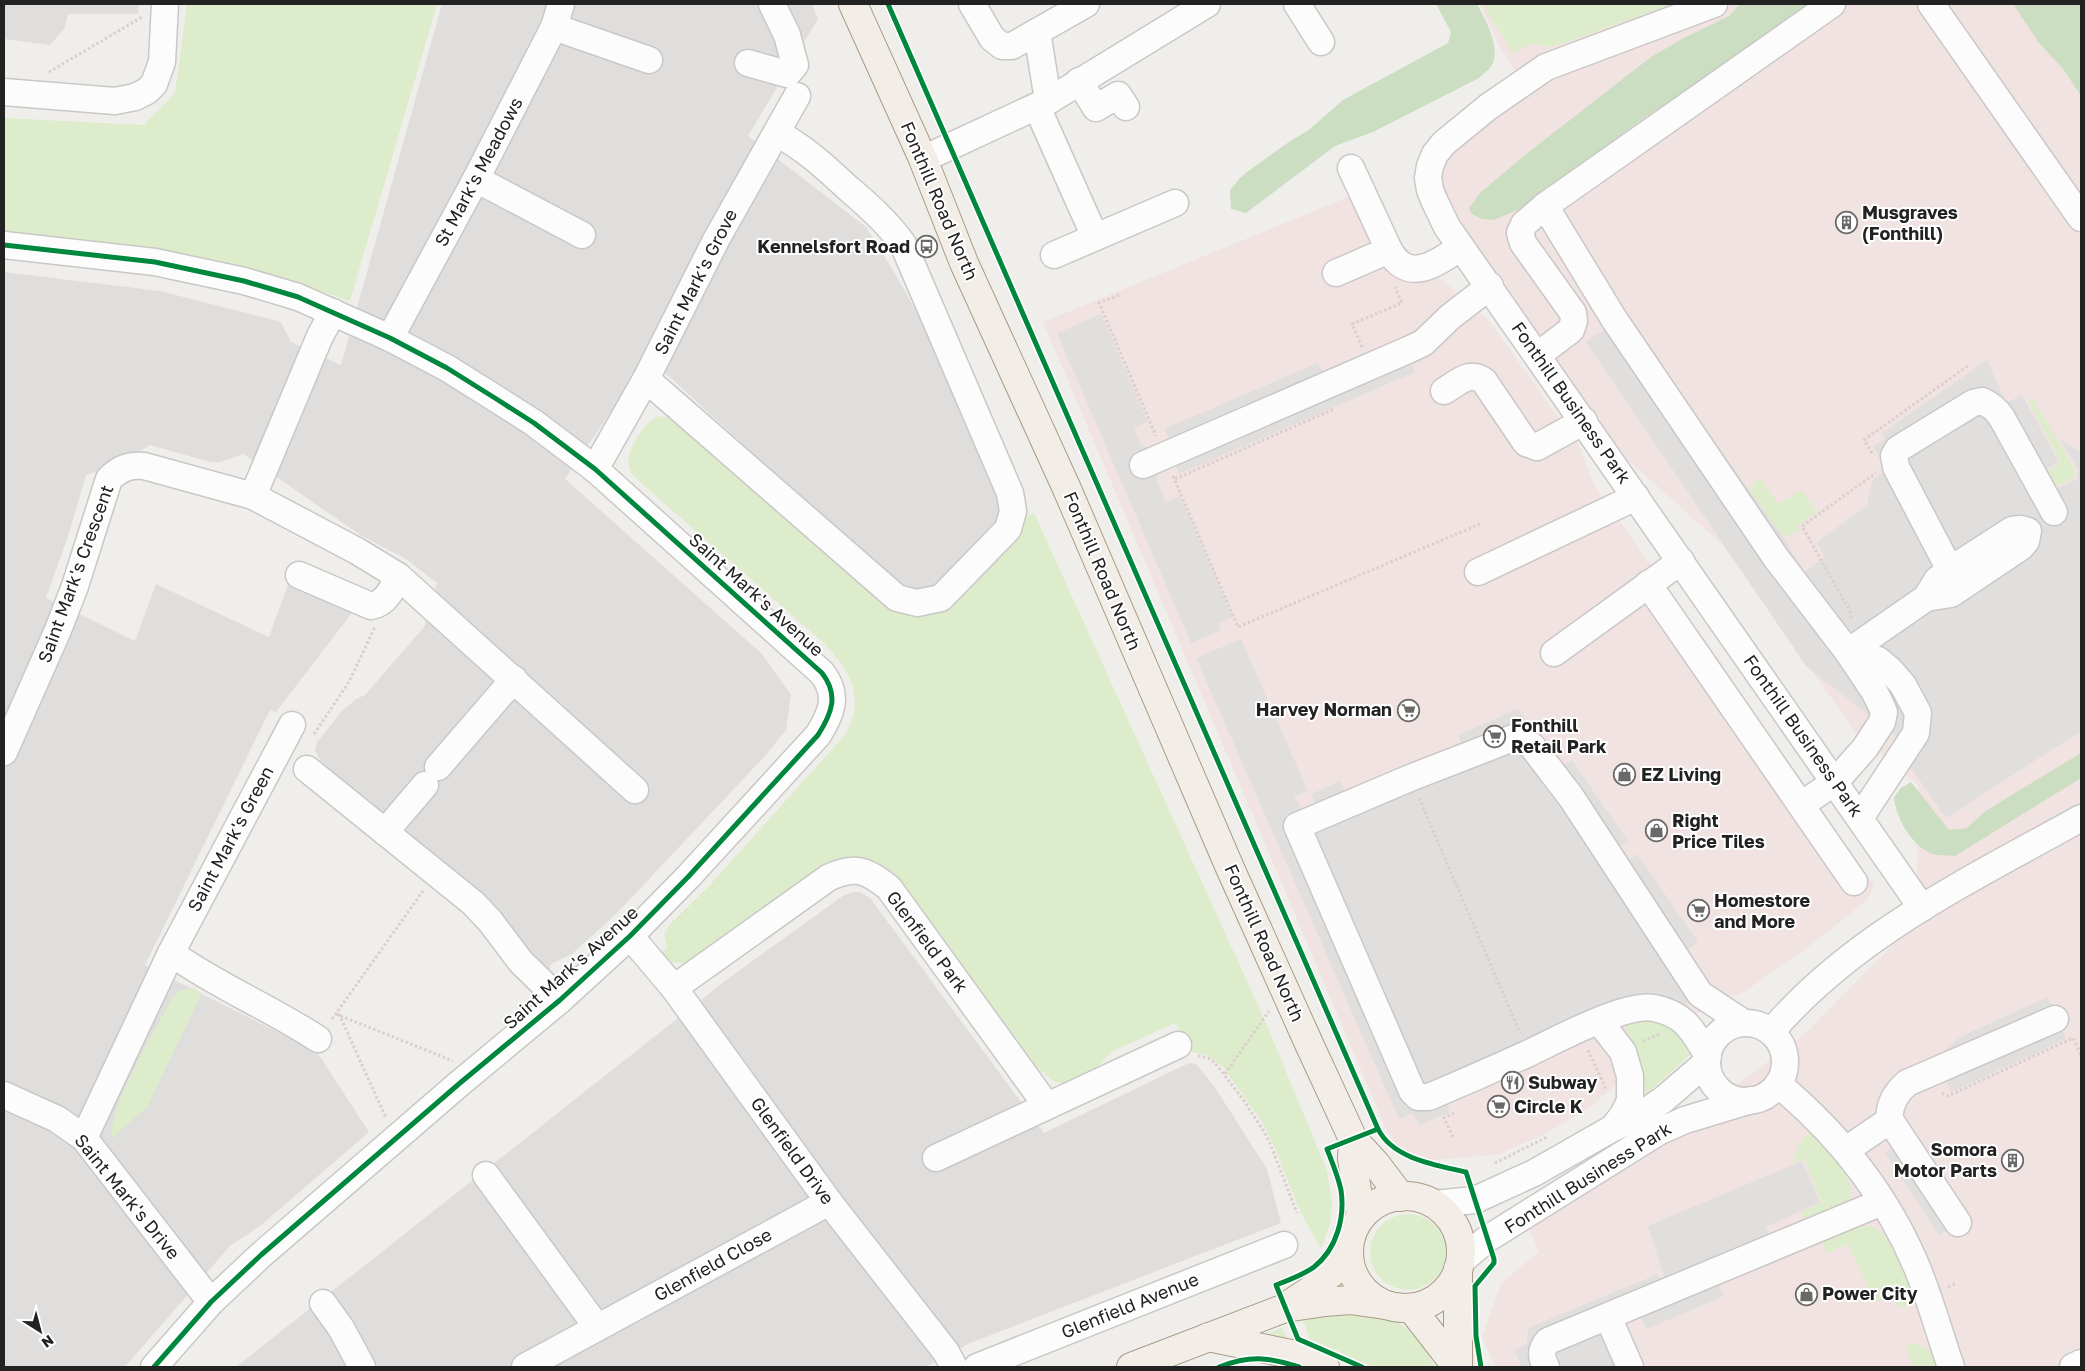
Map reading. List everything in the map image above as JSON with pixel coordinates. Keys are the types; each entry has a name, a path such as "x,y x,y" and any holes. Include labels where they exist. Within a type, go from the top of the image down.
{"main road":[{"name":"Fonthill Road North","path":"853,4 923,159 964,263 1070,498 1234,877 1353,1138 1401,1197"},
{"name":"Fonthill Road North","path":"1353,1138 1352,1158 1361,1216"},
{"path":"1285,1308 1334,1271 1349,1245 1361,1216 1370,1207 1401,1197 1414,1197 1434,1204 1448,1217 1454,1226 1460,1244 1458,1367"},
{"path":"1349,1245 1350,1263 1356,1280 1366,1293 1384,1305"},
{"path":"1132,1367 1285,1308 1350,1300 1396,1308 1411,1308 1426,1304 1439,1297 1448,1288 1459,1265"},
{"path":"1411,1308 1458,1367"},
{"path":"1208,1337 1290,1354 1325,1367"}],"street":[{"path":"748,63 787,74 795,65 787,35 772,4"},
{"path":"972,4 992,38 1002,46 1012,46 1086,4"},
{"path":"923,159 1044,104 1207,4"},
{"path":"1297,4 1321,42"},
{"name":"Fonthill Business Park","path":"1714,4 1546,67 1488,107 1444,144 1435,154 1428,178 1440,214 1461,246 1922,908"},
{"path":"1538,355 1571,330 1574,322 1573,313 1524,243 1520,232 1524,224 1545,206 1832,4"},
{"path":"1931,4 2081,218"},
{"path":"4,92 116,101 135,97 154,84 162,62 156,9"},
{"path":"558,16 649,60"},
{"name":"St Mark's Meadows","path":"390,338 476,179 558,16"},
{"path":"1037,32 1047,94 1044,104 1095,238"},
{"path":"1079,81 1096,108 1118,95 1126,107"},
{"name":"Saint Mark's Grove","path":"595,469 646,379 716,240 797,96"},
{"path":"646,379 897,598 917,602 941,598 1008,529 1013,511 1010,493 903,244 890,225 819,161 800,145 777,133"},
{"path":"1351,168 1394,260 1402,267 1420,269 1432,265 1461,246"},
{"path":"476,179 582,235"},
{"path":"1054,255 1175,203"},
{"path":"1545,206 1614,319 1776,558 1848,652 1874,691 1884,712 1882,722 1876,732 1835,782 1801,805"},
{"name":"Saint Mark's Avenue","path":"4,245 155,262 226,277 298,297 390,338 447,368 534,423 595,469 822,673 827,679 833,701 830,717 818,735 688,877 630,936 560,1000 446,1095 269,1249 211,1302 154,1367"},
{"path":"1336,273 1389,250"},
{"path":"1154,461 1408,350 1423,342 1490,286"},
{"path":"253,496 320,336 334,312"},
{"path":"1444,391 1469,376 1477,376 1484,381 1526,443 1537,446 1584,421"},
{"path":"1950,570 1896,467 1894,456 1898,449 1973,403 1982,401 1995,408 2054,512"},
{"name":"Saint Mark's Crescent","path":"4,752 61,621 109,479 118,471 130,466 144,466 253,496 349,546 398,576 635,790"},
{"path":"1478,572 1636,497"},
{"path":"1848,652 1926,598 1937,580 1950,570 2012,530 2021,529 2028,531 2026,541 2021,547 1951,594 1926,598"},
{"path":"1554,653 1681,561"},
{"path":"299,575 371,606 382,602 391,591 398,576"},
{"path":"1648,584 1854,882"},
{"path":"1848,652 1878,660 1890,670 1903,685 1918,713 1916,733 1860,818"},
{"path":"385,832 514,679"},
{"name":"Saint Mark's Green","path":"84,1138 171,953 302,730"},
{"path":"1751,1100 1738,1100 1726,1095 1716,1086 1710,1075 1708,1059 1694,1033 1684,1020 1664,1011 1641,1006 1599,1021 1429,1097 1418,1097 1412,1091 1357,968 1297,826 1513,737 1518,736 1528,742 1571,797 1700,994 1744,1023 1762,1026 1778,1040 1784,1051 1785,1062 1783,1074 1778,1084 1818,1120 1846,1150 1882,1202 1918,1270 1951,1367"},
{"path":"307,769 482,911 521,962 560,1000"},
{"path":"1771,1032 1811,990 1842,964 1922,908 2081,818"},
{"name":"Glenfield Park","path":"674,988 828,878 848,870 861,870 888,888 1047,1106"},
{"name":"Glenfield Drive","path":"630,936 674,988 829,1202 946,1352 954,1367"},
{"path":"171,953 187,965 293,1022 325,1029"},
{"path":"1958,1222 1890,1120 1889,1112 1895,1098 1908,1083 2055,1019"},
{"path":"1599,1021 1623,1052 1630,1076 1630,1101 1613,1128"},
{"name":"Fonthill Business Park","path":"1434,1204 1475,1200 1507,1186 1558,1160 1613,1128 1636,1118 1664,1098 1708,1059 1712,1044 1720,1033 1731,1026 1744,1023"},
{"path":"936,1158 1047,1106 1186,1051"},
{"name":"Fonthill Business Park","path":"1459,1265 1487,1240 1660,1131 1685,1120 1761,1097 1778,1084"},
{"name":"Saint Mark's Drive","path":"4,1095 57,1119 84,1138 211,1302"},
{"path":"1846,1150 1890,1120"},
{"path":"486,1175 597,1327"},
{"name":"Glenfield Close","path":"525,1367 829,1202"},
{"path":"1546,1367 1542,1347 1548,1342 1882,1202"},
{"name":"Glenfield Avenue","path":"977,1367 1284,1245"},
{"path":"322,1303 341,1328 362,1367"},
{"path":"1608,1317 1630,1367"},
{"path":"2072,1367 2081,1363"}],"path":[{"path":"42,77 156,9"},
{"path":"1119,295 1099,303 1154,461 1238,627 1480,524"},
{"path":"1873,454 1864,440 1969,365"},
{"path":"1848,652 1851,614 1802,526 1882,468"},
{"path":"302,730 349,682 378,623"},
{"path":"1410,778 1529,1053"},
{"path":"325,1029 426,886"},
{"path":"1224,1074 1270,1010"},
{"path":"337,1014 459,1063"},
{"path":"337,1014 388,1123"},
{"path":"1638,1044 1668,1030"},
{"path":"1939,1092 1948,1096 2073,1038 2081,1055"},
{"path":"1186,1051 1208,1058 1215,1063 1257,1121 1271,1146 1297,1213"},
{"path":"1495,1163 1554,1134"}],"shaded area":[{"path":"4,4 139,4 138,14 68,14 64,29 50,45 4,39"},
{"path":"442,4 812,4 818,19 748,136 866,227 891,267 1017,488 1015,512 947,585 923,593 901,590 648,357 565,479 761,653 791,695 786,730 765,756 617,913 572,954 551,964 548,973 321,761 315,751 317,742 342,711 356,699 365,695 424,627 437,583 406,559 362,536 243,454 220,462 210,462 150,445 119,464 86,475 69,533 46,598 135,641 156,584 269,637 294,568 365,596 276,712 270,710 145,965 317,1052 369,1132 260,1226 230,1246 125,1367 4,1367 4,272 160,291 281,322 291,342 341,365"},
{"path":"1480,4 2041,4 2081,68 2081,1367 1496,1367 1490,1355 1482,1336 1501,1283 1539,1252 1529,1230 1587,1187 1659,1142 1804,1035 1917,920 1918,785 1858,736 1722,544 1584,421 1490,286 1430,166 1522,83 1499,45"},
{"name":"Fonthill Retail Park","path":"1348,197 1490,322 1579,446 1595,487 1715,654 1826,818 1874,884 1871,894 1865,902 1802,952 1741,994 1714,999 1585,1111 1537,1138 1496,1155 1432,1160 1398,1149 1387,1131 1043,322"},
{"path":"1101,314 1148,422 1134,428 1139,441 1152,449 1171,443 1164,429 1318,363 1322,371 1386,345 1388,349 1409,358 1415,372 1179,474 1173,461 1157,474 1157,481 1166,502 1180,496 1233,617 1219,623 1221,630 1191,643 1057,333"},
{"path":"1607,328 1661,368 1781,534 1805,572 1824,557 1817,542 1867,505 1872,481 1887,469 1873,446 1885,439 1882,433 1987,360 2006,403 2022,395 2059,462 2043,471 2053,490 2077,479 2078,470 2059,438 2081,453 2081,731 1946,818 1911,768 1913,750 1806,666 1586,342"},
{"path":"1241,639 1308,791 1294,797 1300,807 1306,809 1317,807 1311,794 1340,781 1346,794 1464,748 1458,735 1518,709 1559,768 1572,760 1628,841 1616,850 1625,863 1637,854 1698,942 1686,951 1704,985 1683,1008 1639,1015 1444,1099 1450,1112 1419,1125 1413,1113 1399,1119 1196,658"},
{"path":"860,892 870,898 1044,1133 1189,1063 1196,1064 1214,1086 1267,1169 1281,1223 970,1343 926,1367 236,1367 725,981 844,895"},
{"path":"2048,997 2066,1039 1951,1092 1945,1078 1902,1100 1903,1122 1965,1223 1939,1235 1885,1153 1897,1144 1883,1105 1960,1037"},
{"path":"1802,1161 1820,1202 1766,1227 1779,1257 1719,1284 1724,1296 1647,1329 1641,1317 1626,1322 1624,1326 1639,1367 1522,1367 1514,1350 1527,1344 1528,1328 1658,1274 1663,1286 1666,1282 1648,1226"}],"green space":[{"path":"187,4 437,4 350,301 275,276 160,252 4,234 4,118 144,125 175,93"},
{"path":"1436,4 1477,4 1490,31 1494,46 1494,60 1488,70 1479,78 1373,132 1335,146 1246,213 1231,209 1230,190 1247,172 1310,129 1343,100 1448,43 1451,32"},
{"path":"1483,4 1673,4 1558,45 1550,47 1533,43 1512,53"},
{"path":"1740,4 1813,4 1631,127 1531,204 1494,220 1482,219 1472,214 1469,208 1480,193 1525,155 1651,57 1682,39 1729,16"},
{"path":"2013,4 2081,4 2081,96 2064,70 2039,43"},
{"path":"2033,398 2075,470 2074,477 2059,485 2052,484 2046,472 2061,463 2028,401"},
{"path":"660,416 667,417 681,427 688,422 916,615 941,611 1015,539 1025,524 1025,517 1034,513 1266,1023 1327,1171 1332,1201 1330,1224 1321,1249 1299,1209 1274,1146 1262,1122 1223,1067 1207,1055 1192,1052 1175,1023 1111,1052 1093,1072 1070,1083 1059,1083 1051,1080 1036,1066 892,874 876,862 863,859 686,963 669,962 660,954 667,948 664,934 670,924 708,887 844,736 851,723 855,699 849,676 825,644 632,475 628,458 631,450 646,426"},
{"path":"1760,477 1778,504 1802,490 1817,512 1797,525 1800,530 1788,536 1781,534 1751,492 1752,486"},
{"path":"2081,753 2081,778 1955,856 1934,855 1924,850 1911,838 1901,822 1895,805 1894,797 1901,788 1911,782 1949,830 1967,828 1984,812"},
{"path":"193,988 202,993 147,1107 112,1138 112,1125 117,1109 145,1047 172,998 179,991"},
{"path":"1638,1016 1672,1025 1691,1051 1690,1055 1645,1095 1643,1069 1623,1022"},
{"path":"1809,1132 1840,1166 1850,1186 1851,1196 1847,1205 1806,1224 1801,1212 1822,1203 1804,1159 1791,1164 1801,1141"},
{"path":"1408,1214 1423,1217 1435,1225 1443,1237 1446,1252 1443,1267 1435,1279 1423,1287 1408,1290 1393,1287 1381,1279 1373,1267 1370,1252 1373,1237 1381,1225 1393,1217"},
{"path":"1870,1226 1881,1232 1888,1239 1909,1285 1909,1303 1904,1307 1898,1306 1893,1295 1875,1303 1848,1244 1827,1253 1822,1242 1851,1229"},
{"path":"1345,1311 1386,1316 1404,1326 1425,1350 1435,1367 1373,1367 1310,1339 1303,1320"},
{"path":"1282,1328 1288,1343 1260,1337"},
{"path":"1916,1343 1930,1351 1937,1367 1914,1367 1905,1346"}],"cycle path":[{"path":"888,4 1378,1129 1385,1139 1405,1154 1429,1163 1466,1172 1494,1259 1494,1263 1475,1286 1476,1336 1481,1367"},
{"path":"4,245 155,262 244,281 298,297 390,338 447,368 534,423 595,469 822,673 831,689 832,696 830,712 818,735 688,877 630,936 560,1000 460,1083 261,1255 211,1302 154,1367"},
{"path":"1362,1367 1298,1339 1276,1285 1301,1275 1314,1267 1322,1260 1338,1232 1342,1211 1341,1190 1327,1149 1378,1129"},
{"path":"1219,1367 1250,1359 1268,1359 1299,1367"}],"place":[{"name":"Musgraves (Fonthill)","path":"1846,223"},
{"name":"Kennelsfort Road","path":"926,247"},
{"name":"Harvey Norman","path":"1408,710"},
{"name":"Fonthill Retail Park","path":"1495,736"},
{"name":"EZ Living","path":"1625,775"},
{"name":"Right Price Tiles","path":"1656,831"},
{"name":"Homestore and More","path":"1698,911"},
{"name":"Subway","path":"1512,1083"},
{"name":"Circle K","path":"1498,1107"},
{"name":"Somora Motor Parts","path":"2013,1160"},
{"name":"Power City","path":"1806,1294"}]}
